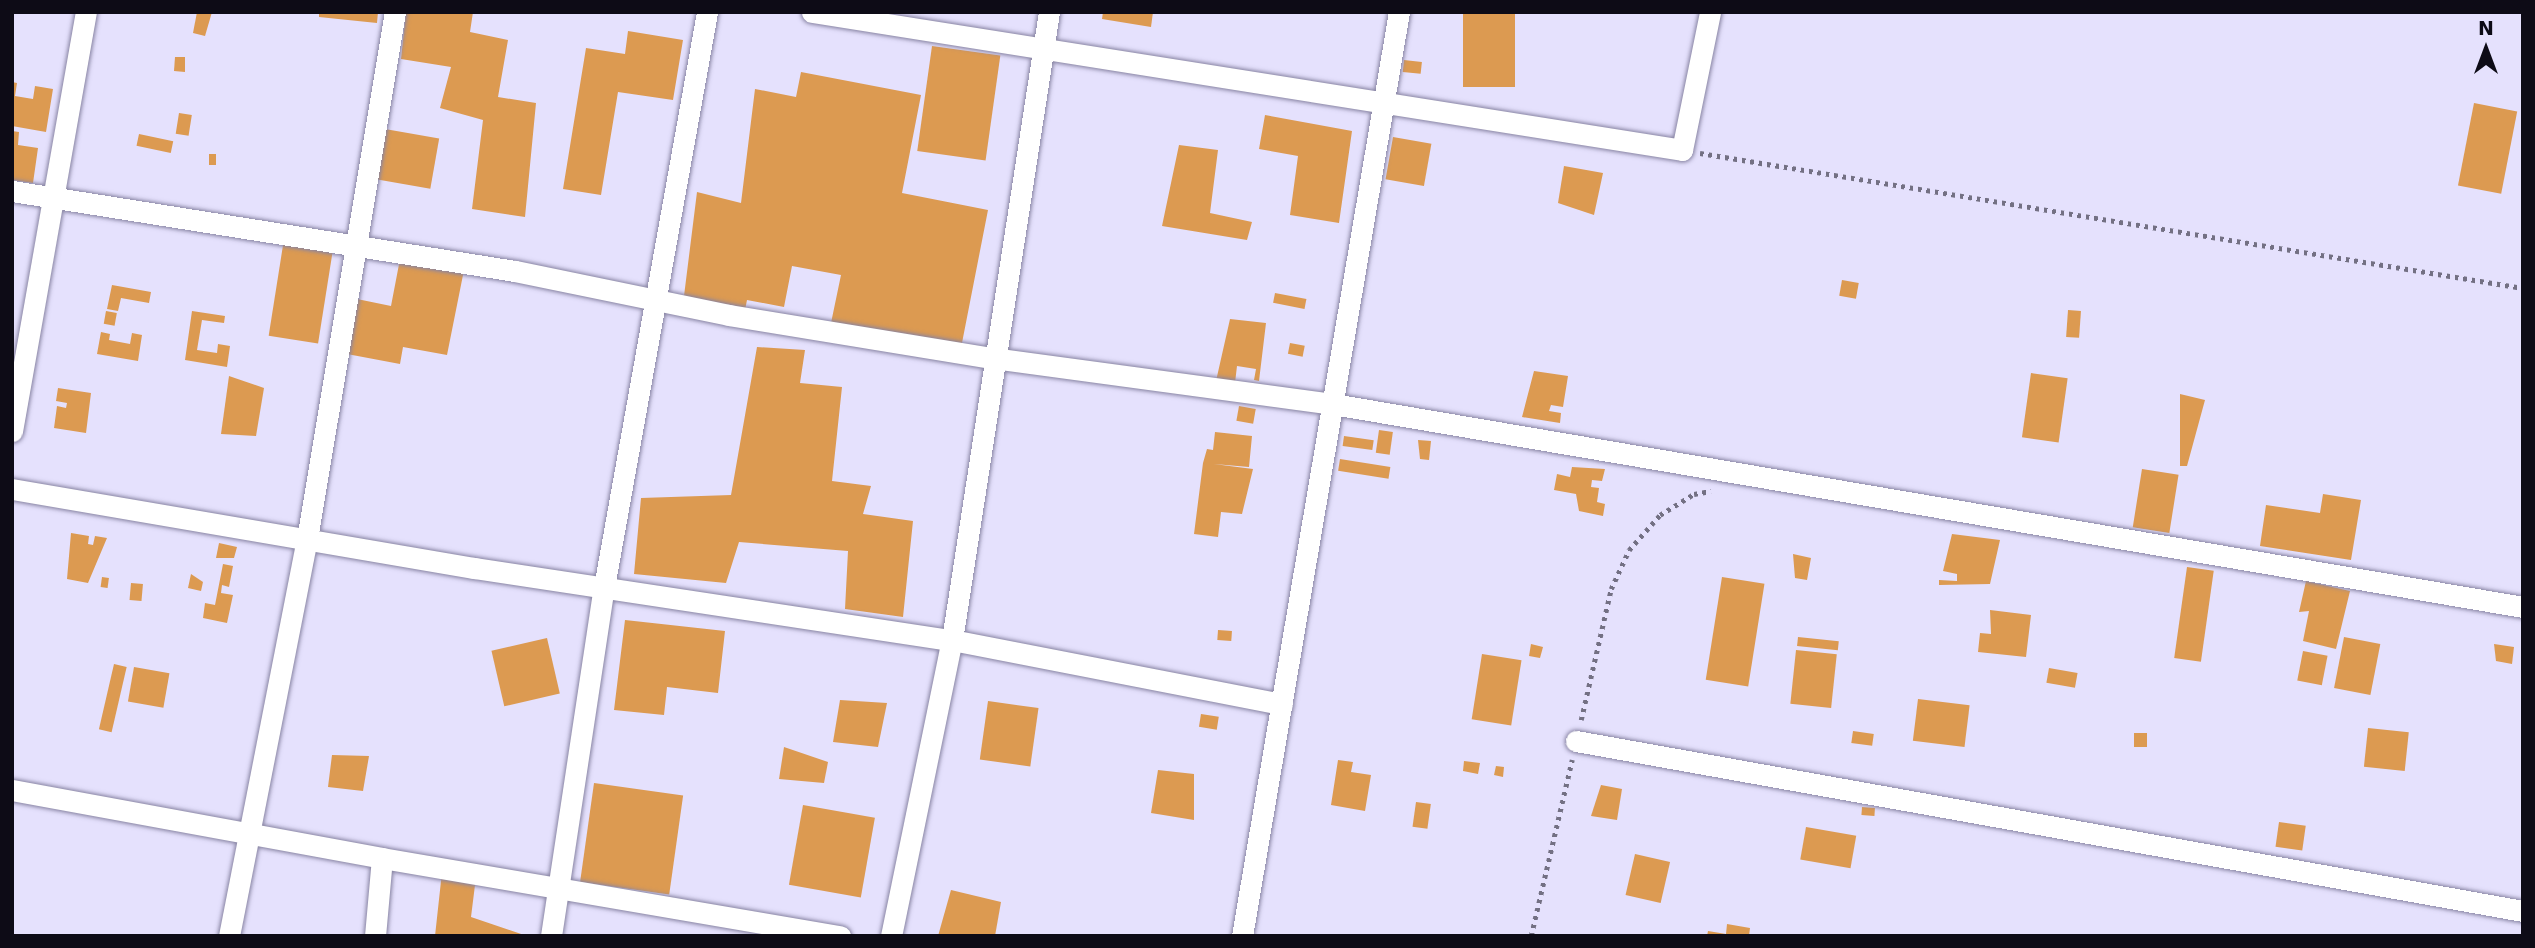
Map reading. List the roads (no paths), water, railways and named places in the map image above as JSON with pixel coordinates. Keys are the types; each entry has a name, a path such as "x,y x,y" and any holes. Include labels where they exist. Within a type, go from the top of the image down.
{"street":[{"path":"12,431 86,12"},
{"path":"229,936 307,539 354,243 396,12"},
{"path":"551,936 604,587 707,12"},
{"path":"812,12 1042,47 1384,105 1682,150 1710,12"},
{"path":"891,936 952,640 993,358 1049,12"},
{"path":"1242,936 1399,12"},
{"path":"12,191 354,243 657,300 993,358 1333,404 2523,607"},
{"path":"12,489 604,587 952,640 1282,704"},
{"path":"1576,741 2523,911"},
{"path":"12,790 382,858 840,936"},
{"path":"375,936 382,858"}]}
